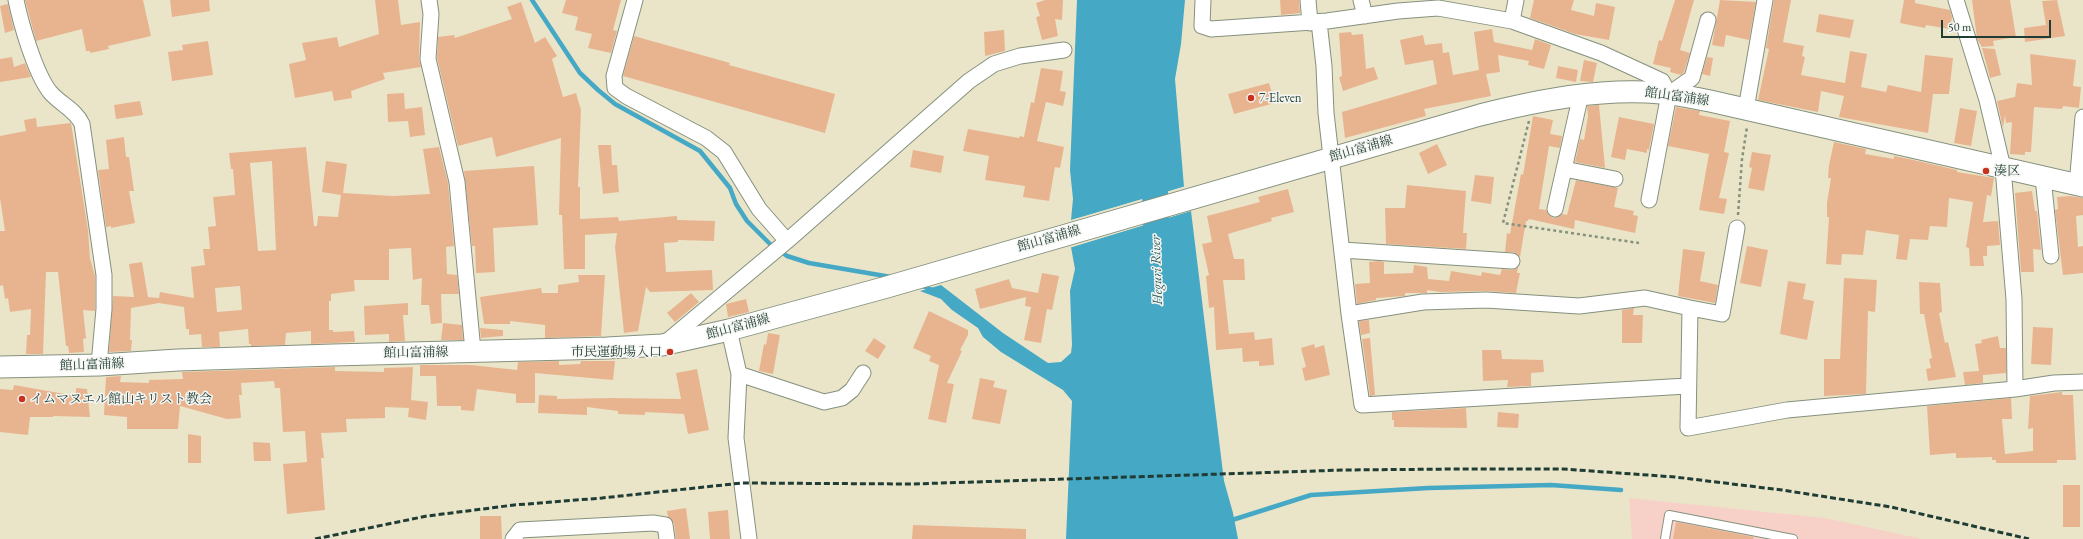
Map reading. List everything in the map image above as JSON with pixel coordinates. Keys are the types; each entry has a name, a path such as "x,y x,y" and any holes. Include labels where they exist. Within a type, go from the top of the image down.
{"main road":[{"name":"館山富浦線","path":"0,367 99,365 178,360 607,348 662,345 729,330 887,287 1331,157 1527,103 1581,94 1634,91 1669,94 1746,109 2080,186"}],"street":[{"path":"16,0 39,75 54,97 79,116 82,124 104,275 104,309 99,365"},
{"path":"429,0 431,14 428,59 457,182 473,351"},
{"path":"635,0 614,76 615,88 626,96 706,138 724,152 759,209 784,244"},
{"path":"1202,0 1202,26 1211,30 1314,22 1398,11 1438,8 1512,21 1601,53 1662,81 1669,94 1649,200"},
{"path":"1308,0 1324,66 1326,113 1349,314 1362,405 1687,386"},
{"path":"1362,0 1365,16"},
{"path":"1512,21 1516,0"},
{"path":"1746,109 1765,0"},
{"path":"1956,0 1987,100 2003,168 2014,300 2015,389"},
{"path":"1669,94 1692,78 1708,20"},
{"path":"662,345 784,244 968,81 994,64 1020,56 1064,50"},
{"path":"1555,209 1581,94"},
{"path":"2080,186 2083,117"},
{"path":"1564,169 1615,179"},
{"path":"2043,177 2051,256"},
{"path":"1349,314 1422,302 1486,300 1579,306 1645,298 1722,314 1738,228"},
{"path":"1342,250 1512,261"},
{"path":"1690,308 1687,386 1688,428 1787,410 2015,389 2054,383 2083,382"},
{"path":"729,330 739,374 736,438 749,539"},
{"path":"739,374 824,402 842,398 852,390 864,373"},
{"path":"513,539 520,530 598,533 653,523 666,525 667,539"}],"lane":[{"path":"1664,539 1669,515 1793,539"}],"path":[{"path":"1738,228 1742,159 1748,119 1746,109"}],"shaded area":[{"path":"1629,498 1825,518 1922,539 1632,539"}],"water":[{"path":"1077,0 1185,0 1181,44 1175,79 1184,187 1071,220 1073,199 1070,170"},
{"path":"1191,211 1224,481 1233,513 1238,539 1066,539 1072,401 1063,390 1001,352 983,337 978,328 952,310 941,299 920,291 941,285 1003,333 1048,363 1061,362 1071,353 1072,345 1070,291 1075,269 1071,247"}],"pier":[{"path":"1186,186 1184,189 1071,222 1069,221"},
{"path":"1191,209 1193,210 1069,248 1071,245"}],"building":[{"path":"25,0 143,0 151,36 108,46 109,49 90,53 90,51 86,51 82,29 36,41"},
{"path":"170,0 209,0 210,11 172,17"},
{"path":"375,0 398,0 401,25 420,22 419,59 421,67 383,73 385,79 351,91 352,98 334,101 332,91 295,98 289,64 306,60 302,43 337,37 339,47 379,34"},
{"path":"566,0 621,0 613,30 617,31 611,53 588,48 592,34 575,30 578,17 562,13"},
{"path":"1045,0 1063,0 1062,20 1055,19 1058,36 1042,40 1036,17 1040,16 1036,3"},
{"path":"1280,0 1299,0 1300,13 1281,15"},
{"path":"1534,0 1574,0 1571,10 1594,16 1596,3 1615,7 1609,40 1575,34 1530,18"},
{"path":"1675,0 1694,0 1680,50 1690,53 1684,72 1681,75 1670,72 1671,68 1653,64 1659,40 1662,41"},
{"path":"1720,0 1756,2 1749,40 1726,35 1724,47 1712,45"},
{"path":"1774,0 1791,0 1783,42 1804,46 1802,56 1805,57 1801,75 1845,83 1850,51 1867,54 1861,87 1886,92 1888,85 1921,92 1925,55 1953,58 1949,94 1933,94 1928,133 1839,117 1844,96 1821,91 1818,112 1758,100 1769,49 1766,48"},
{"path":"1904,0 1915,0 1915,3 1950,10 1952,17 1950,29 1926,25 1925,28 1900,23"},
{"path":"1972,0 2010,0 2016,37 1993,41 1994,46 1982,47 1977,39"},
{"path":"2057,0 2065,36 2025,42 2024,28 2046,25 2042,1"},
{"path":"521,2 535,43 545,37 557,56 552,59 563,97 576,93 581,110 578,187 580,187 580,219 618,217 619,221 677,216 677,220 715,221 714,241 678,240 678,242 664,243 666,272 712,270 713,290 650,292 646,287 638,331 624,333 615,247 617,233 585,235 585,269 564,269 562,215 559,215 561,138 496,157 492,137 458,146 437,58 438,37 454,35 455,38 512,19 507,7"},
{"path":"8,4 14,30 5,33 0,6"},
{"path":"1819,14 1854,20 1850,38 1816,32"},
{"path":"1492,29 1494,42 1532,50 1535,39 1551,45 1544,69 1528,65 1529,61 1498,55 1500,72 1486,74 1491,96 1424,109 1426,116 1345,138 1342,112 1437,84 1433,60 1405,65 1400,40 1423,35 1425,45 1442,43 1443,53 1449,52 1453,75 1479,70 1474,32"},
{"path":"1004,30 1005,51 985,56 984,32"},
{"path":"1351,32 1352,35 1363,34 1366,69 1374,67 1378,79 1343,91 1339,77 1342,76 1339,33"},
{"path":"634,36 730,63 729,65 835,94 825,133 623,76"},
{"path":"208,41 213,75 172,81 168,52 183,50 182,45"},
{"path":"1982,48 1995,49 2001,75 1990,78"},
{"path":"2030,54 2076,60 2073,86 2081,87 2079,108 2063,106 2062,109 2034,107 2031,152 2025,152 2025,155 2010,154 2012,122 2006,123 2005,115 2003,128 1997,101 2015,97 2017,83 2032,85"},
{"path":"12,57 14,67 25,63 31,77 0,82 0,59"},
{"path":"1707,57 1713,58 1710,76 1702,74"},
{"path":"1584,60 1597,63 1593,82 1580,81"},
{"path":"1558,66 1578,70 1576,82 1556,78"},
{"path":"1041,68 1063,71 1060,91 1066,92 1063,106 1046,102 1037,141 1064,147 1060,168 1055,167 1049,201 1023,197 1025,186 985,180 989,156 963,151 968,129 1019,138 1020,136 1024,137 1031,102 1034,103"},
{"name":"7-Eleven","path":"1269,83 1275,103 1234,114 1228,94"},
{"path":"404,93 405,109 422,107 425,135 410,137 408,121 388,122 387,94"},
{"path":"140,101 143,115 116,119 114,105"},
{"path":"1599,105 1605,168 1575,162 1580,139 1584,140 1588,116 1587,106"},
{"path":"1676,107 1700,111 1699,115 1730,121 1724,152 1729,153 1719,198 1727,199 1724,214 1699,210 1709,154 1668,146"},
{"path":"1960,108 1977,111 1971,146 1954,143"},
{"path":"1533,116 1553,120 1550,134 1562,136 1560,148 1549,146 1539,209 1546,210 1553,218 1562,214 1567,215 1576,180 1618,188 1614,207 1634,211 1633,215 1638,216 1635,233 1575,220 1574,229 1529,219 1526,221 1520,257 1513,252 1505,252 1507,233 1510,234 1521,174 1523,175"},
{"path":"1619,117 1654,124 1649,150 1647,149 1647,153 1627,149 1625,160 1611,157"},
{"path":"36,118 37,127 71,123 88,230 90,258 95,276 95,311 83,310 86,338 83,339 84,352 69,353 68,346 66,346 58,272 46,272 43,354 26,354 27,335 30,335 31,309 10,312 8,298 5,299 3,285 0,286 0,231 5,231 0,198 0,136 26,131 24,120"},
{"path":"124,137 126,157 129,157 134,191 129,191 135,223 111,228 111,226 106,227 98,170 109,169 106,140"},
{"path":"1834,142 1866,149 1865,154 1894,159 1894,156 1957,170 1957,172 1994,178 1991,196 1987,195 1983,222 1998,221 2000,245 1987,246 1987,256 1983,256 1984,266 1970,266 1969,248 1966,247 1973,202 1949,198 1947,227 1930,226 1928,240 1910,239 1907,260 1896,259 1899,235 1866,230 1863,255 1842,254 1841,265 1826,264 1829,217 1827,217 1827,203 1831,178 1828,178"},
{"path":"1437,144 1447,165 1428,174 1419,153"},
{"path":"598,145 611,145 612,165 617,165 619,192 603,194"},
{"path":"306,147 314,226 317,226 318,216 338,217 341,195 322,192 326,161 347,164 343,193 393,196 430,194 423,149 439,147 448,183 454,246 446,247 447,274 457,275 459,294 441,294 442,323 431,324 429,305 421,305 422,278 413,280 411,248 389,249 389,280 354,280 355,291 331,294 331,301 329,301 329,330 333,330 333,332 354,331 355,342 311,344 311,331 286,333 285,345 251,346 251,344 249,344 248,329 219,332 220,347 202,347 201,334 189,335 189,329 186,329 184,307 159,303 131,308 131,351 109,352 113,296 134,297 129,264 142,262 148,297 159,298 160,292 194,298 191,267 205,265 203,249 210,249 208,227 216,226 213,197 235,195 233,169 231,169 229,153","holes":["272,161 276,250 258,251 250,163","240,286 242,310 217,312 215,288"]},
{"path":"913,150 944,156 941,173 910,167"},
{"path":"1752,152 1771,155 1764,191 1748,188 1752,168 1749,167"},
{"path":"534,166 538,225 493,228 495,272 476,273 475,246 472,246 464,171"},
{"path":"1475,175 1494,177 1491,204 1471,201"},
{"path":"1407,185 1466,191 1463,233 1467,233 1466,249 1386,244 1385,208 1405,208"},
{"path":"1288,189 1294,212 1271,218 1272,221 1228,234 1234,259 1244,259 1245,280 1223,280 1229,334 1254,332 1255,340 1272,338 1274,365 1259,366 1259,361 1243,362 1242,348 1216,350 1214,307 1209,308 1206,276 1209,275 1202,244 1212,242 1207,216 1260,202 1258,197"},
{"path":"2032,191 2035,211 2037,211 2041,250 2033,249 2034,272 2021,272 2015,193"},
{"path":"2070,196 2083,198 2083,215 2076,216 2078,247 2083,246 2083,273 2063,275 2055,210 2058,209 2057,197"},
{"path":"1747,246 1768,250 1761,287 1740,283"},
{"path":"1683,249 1705,252 1700,281 1718,285 1715,303 1678,296"},
{"path":"1369,262 1384,262 1384,274 1413,273 1414,265 1427,267 1428,279 1449,281 1451,271 1481,276 1482,272 1500,275 1502,269 1512,270 1518,267 1517,273 1520,273 1516,293 1486,291 1441,292 1427,290 1427,293 1405,293 1405,296 1376,298 1376,300 1357,304 1355,284 1370,283"},
{"path":"1042,273 1059,276 1052,310 1047,309 1041,343 1024,340 1031,307 1025,306 1026,297 980,309 975,289 1009,279 1012,288 1038,293"},
{"path":"578,275 605,275 601,336 545,338 545,325 510,321 510,324 484,324 480,297 541,288 542,293 558,293 558,285 579,282"},
{"path":"1844,278 1877,280 1875,312 1868,311 1866,394 1824,396 1824,359 1840,359"},
{"path":"1788,281 1806,284 1803,299 1814,301 1807,340 1780,334"},
{"path":"1919,282 1940,283 1942,312 1939,313 1945,343 1948,342 1956,377 1928,381 1926,369 1931,368 1929,359 1932,358 1924,314 1920,314"},
{"path":"691,293 699,302 675,322 667,313"},
{"path":"746,299 749,312 728,317 726,304"},
{"path":"408,303 408,315 403,315 405,341 389,342 389,334 365,335 364,306"},
{"path":"1634,308 1633,315 1643,315 1642,343 1622,343 1622,310"},
{"path":"929,311 968,330 968,335 960,350 962,351 947,383 954,384 946,423 928,419 939,365 929,361 931,356 913,348"},
{"path":"1369,320 1370,333 1361,335 1359,321"},
{"path":"443,323 462,325 463,340 441,340"},
{"path":"2033,327 2053,328 2051,365 2031,364"},
{"path":"480,328 503,330 503,336 481,338"},
{"path":"768,333 780,335 773,374 759,371 764,344 766,345"},
{"path":"1998,336 2000,348 2006,348 2006,373 1983,375 1983,383 1965,385 1963,372 1979,371 1975,344 1982,343 1981,340"},
{"path":"874,338 886,346 878,359 865,351"},
{"path":"1370,338 1375,395 1370,396 1362,339"},
{"path":"1314,344 1315,348 1324,345 1330,375 1305,381 1302,368 1306,367 1301,348"},
{"path":"1482,350 1501,350 1502,359 1543,360 1544,372 1531,373 1531,386 1507,387 1508,380 1483,381"},
{"path":"559,361 559,365 580,364 581,361 615,361 613,380 535,373 535,403 516,403 516,394 477,389 474,411 461,410 461,406 437,406 436,376 420,376 420,365 471,365 517,370 518,362"},
{"path":"335,367 335,371 384,372 384,368 413,367 411,400 428,402 426,420 408,417 409,408 385,407 385,418 346,419 347,432 321,433 324,458 321,458 325,510 287,514 283,464 307,462 305,431 283,432 280,388 275,388 274,381 241,383 242,395 239,395 241,418 227,419 180,406 178,429 127,429 127,417 104,415 106,377 121,376 120,382 149,383 149,380 183,379 182,372"},
{"path":"697,369 709,430 688,434 684,414 645,412 645,415 618,414 618,411 587,407 587,415 538,413 539,395 557,396 557,399 681,399 676,373"},
{"path":"980,378 995,381 993,387 1007,390 1000,424 972,419"},
{"path":"14,385 76,396 76,388 87,389 90,417 30,417 28,435 0,432 0,389 13,390"},
{"path":"2062,392 2062,395 2073,395 2076,460 2057,460 2057,463 1996,463 1996,460 1992,460 1992,457 1956,458 1956,453 1930,455 1927,406 2011,398 2012,419 2002,419 2005,454 2033,451 2033,428 2028,429 2030,396"},
{"path":"1466,408 1467,428 1394,427 1394,420 1392,420 1392,412"},
{"path":"1498,412 1519,414 1518,428 1497,427"},
{"path":"188,434 201,436 201,463 188,463"},
{"path":"253,442 270,443 271,461 254,461"},
{"path":"2063,485 2080,485 2080,527 2063,527"},
{"path":"686,508 690,539 676,539 674,523 668,517 667,511"},
{"path":"728,510 730,539 710,539 708,512"},
{"path":"480,516 501,516 502,539 480,539"},
{"path":"1676,522 1754,537 1753,539 1673,539"},
{"path":"913,525 1026,529 1026,539 912,539"}],"waterway":[{"path":"532,0 580,73 615,104 700,151 730,188 736,204 747,221 770,244 787,256 809,263 891,277"},
{"name":"Heguri River","path":"1154,160 1157,256"},
{"path":"920,285 935,291"},
{"path":"1229,521 1311,495 1428,488 1551,485 1621,490"}],"railway":[{"path":"315,539 427,516 514,505 602,498 742,483 912,484 1345,470 1458,469 1563,469 1675,477 1782,490 1891,507 2029,539"}],"place":[{"name":"7-Eleven","path":"1251,98"},
{"name":"湊区","path":"1986,171"},
{"name":"市民運動場入口","path":"670,352"},
{"name":"イムマヌエル館山キリスト教会","path":"22,399"}]}
